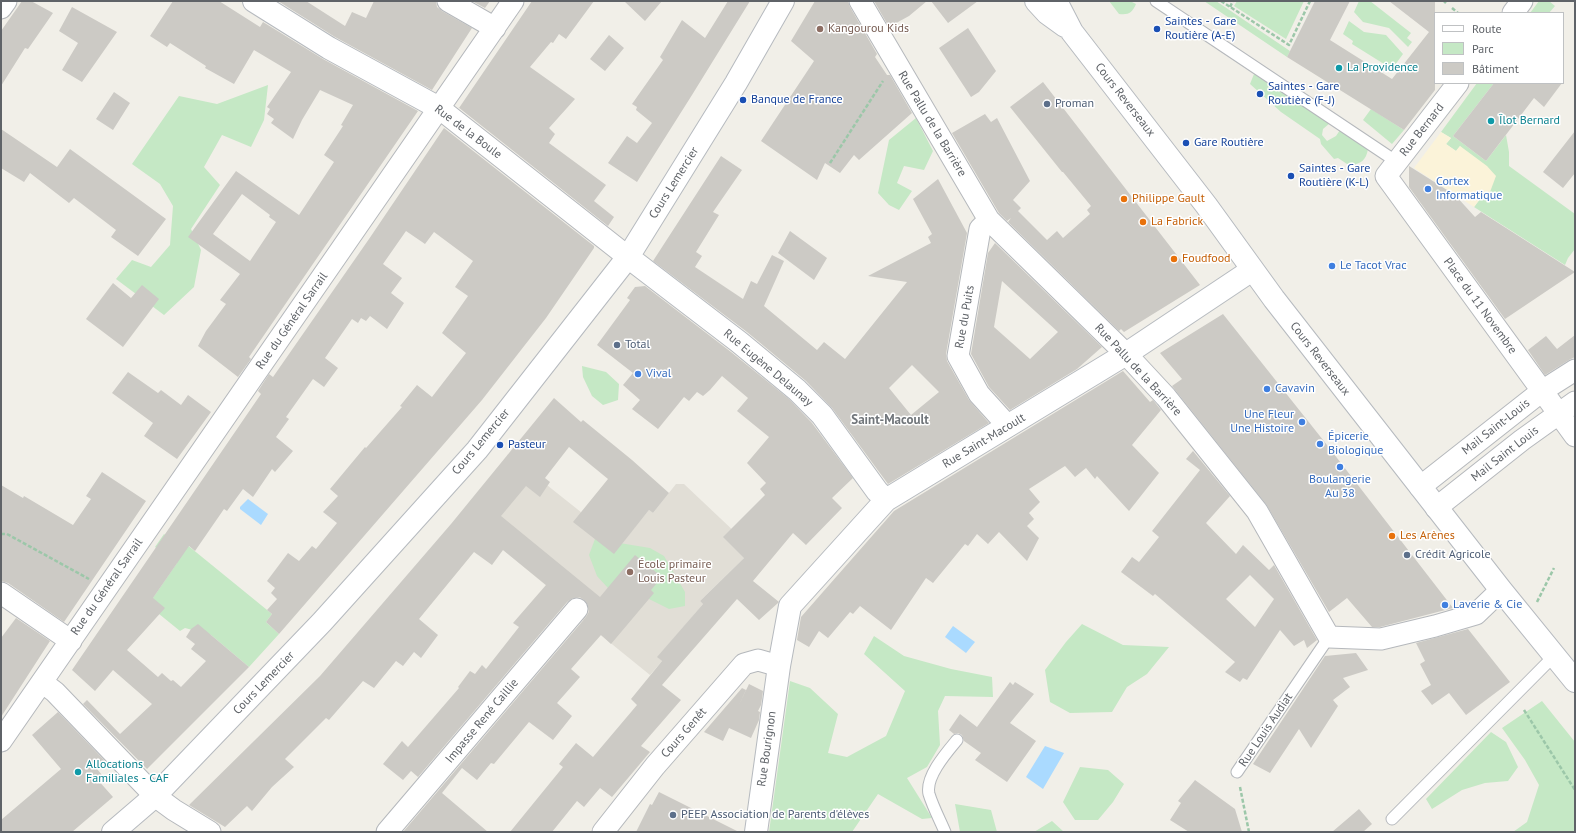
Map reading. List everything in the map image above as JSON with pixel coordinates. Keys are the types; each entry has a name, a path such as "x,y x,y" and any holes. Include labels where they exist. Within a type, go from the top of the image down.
{"main road":[{"name":"Rue de la Boule","path":"254,1 329,48 439,108"},
{"name":"Cours Lemercier","path":"113,832 155,796 322,622 477,450 628,257 736,83 783,1"},
{"name":"Cours Reverseaux","path":"1036,1 1047,13 1072,32"},
{"name":"Cours Reverseaux","path":"1056,1 1072,32 1206,205 1252,270 1436,508 1575,681"},
{"name":"Rue Eugène Delaunay","path":"628,257 739,342 797,390 822,415 877,491 886,500"},
{"name":"Rue Saint-Macoult","path":"779,666 790,606 886,500 1126,354 1252,270"},
{"name":"Rue Bourignon","path":"756,832 779,666"}],"street":[{"path":"1,8 6,1"},
{"path":"448,1 495,28"},
{"name":"Rue du Général Sarrail","path":"2,738 71,641 513,1"},
{"name":"Rue Pallu de la Barrière","path":"860,1 989,220 1126,354 1166,397 1257,511 1329,637"},
{"path":"1514,12 1522,1"},
{"name":"Rue Bernard","path":"1392,169 1457,84"},
{"name":"Rue de la Boule","path":"439,108 628,257"},
{"name":"Place du 11 Novembre","path":"1392,169 1542,391 1567,408 1575,436"},
{"name":"Rue du Puits","path":"989,220 980,230 958,356 980,394 1008,426"},
{"name":"Mail Saint-Louis","path":"1420,487 1542,391 1575,370"},
{"name":"Mail Saint Louis","path":"1436,508 1567,408"},
{"path":"1329,637 1381,639 1435,626 1476,614 1501,590"},
{"name":"Rue du Général Sarrail","path":"1,592 71,641"},
{"name":"Impasse René Caillie","path":"387,832 577,609"},
{"name":"Cours Genêt","path":"603,832 655,766 744,664 758,660 779,666"},
{"path":"42,682 55,692 155,796 174,810 210,832"}],"lane":[{"path":"1156,1 1392,169"},
{"name":"Rue Louis Audiat","path":"1237,772 1329,637"},
{"path":"1392,819 1555,655"},
{"path":"945,832 929,793 931,778 942,758 957,740"}],"path":[{"path":"1222,1 1289,46 1310,1"},
{"path":"1230,7 1233,1"},
{"path":"1452,8 1457,12"},
{"path":"830,163 895,62"},
{"path":"1,534 7,534 106,589"},
{"path":"1521,615 1539,600 1554,568"},
{"path":"1514,695 1575,790"},
{"name":"Rue Louis Audiat","path":"1237,772 1249,832"}],"shaded area":[{"name":"École primaire Louis Pasteur","path":"508,454 621,544 649,510 653,513 676,484 684,484 738,535 755,547 700,601 703,604 658,657 662,661 650,675 581,619 585,614 560,597 479,530"}],"green space":[{"path":"1109,1 1130,1 1136,4 1130,13 1119,14"},
{"path":"1204,1 1216,1 1290,51 1287,57"},
{"path":"1237,1 1304,1 1286,39 1234,6"},
{"path":"1359,1 1370,1 1411,33 1407,38 1412,42 1408,47 1389,28 1363,22 1354,12"},
{"path":"1539,1 1549,1 1555,6 1550,12 1531,12"},
{"path":"1349,21 1364,32 1386,35 1403,54 1392,69 1352,44 1353,41 1343,34"},
{"path":"1254,74 1330,123 1323,129 1322,135 1327,141 1336,136 1340,130 1368,149 1364,159 1350,166 1338,158 1334,159 1321,144 1320,139 1281,112 1250,84"},
{"path":"1476,84 1493,84 1453,136 1486,161 1506,135 1509,152 1509,166 1575,214 1575,249 1565,265 1474,207 1480,199 1490,192 1460,146 1456,151 1446,144 1451,138 1441,132"},
{"path":"268,85 264,120 251,147 222,135 204,167 220,185 191,229 201,250 194,287 164,315 116,279 132,260 151,267 170,245 173,206 160,184 132,164 179,96 217,104"},
{"path":"1371,109 1404,130 1392,144 1363,120"},
{"path":"916,118 933,151 924,170 904,166 897,183 912,191 899,210 889,205 878,193 889,140"},
{"path":"582,366 606,372 619,384 618,400 603,405 592,396 583,377"},
{"path":"164,534 172,540 175,535 272,614 266,622 279,634 249,667 211,635 185,628 180,631 148,605 177,563 155,547"},
{"path":"595,539 650,548 664,556 685,592 685,606 669,609 649,599 608,588 597,576 589,555"},
{"path":"1082,624 1123,645 1169,647 1147,674 1127,687 1112,712 1070,713 1050,702 1045,670"},
{"path":"874,636 904,656 951,669 992,677 993,697 945,696 938,711 940,745 927,767 907,778 932,818 922,819 878,794 852,832 769,832 790,681 810,688 838,714 828,753 847,757 886,736 905,691 864,654"},
{"path":"1542,701 1575,742 1575,832 1513,832 1527,822 1539,785 1525,760 1502,728"},
{"path":"1491,732 1506,742 1518,767 1508,781 1485,783 1462,790 1432,809 1426,799"},
{"path":"1080,767 1108,770 1124,784 1113,802 1098,820 1075,820 1063,802"},
{"path":"955,804 991,810 997,832 960,832"},
{"path":"1052,821 1064,832 1034,832"}],"sand":[{"path":"1441,132 1451,138 1446,144 1456,151 1460,146 1487,166 1496,176 1490,192 1480,199 1474,207 1414,168"}],"water":[{"path":"248,499 268,514 261,525 240,509 240,507"},
{"path":"953,626 975,642 966,653 945,637"},
{"path":"1045,746 1064,753 1043,789 1026,777"}],"building":[{"path":"22,1 31,1 53,13 28,49 25,48 1,86 1,31"},
{"path":"173,1 219,1 260,27 263,22 323,59 418,111 249,357 251,359 238,377 198,346 206,331 226,304 220,300 240,274 188,237 236,171 299,215 334,162 324,155 343,126 341,125 353,105 320,90 302,120 293,139 271,123 274,119 267,114 270,109 267,107 291,72 254,50 234,84 205,68 206,66 170,43 167,47 150,36","holes":["242,194 270,215 269,217 276,222 250,261 213,234"]},
{"path":"278,1 306,1 345,26 352,12 366,18 374,1 436,1 437,7 442,11 472,28 432,90 335,37"},
{"path":"472,1 490,1 485,8"},
{"path":"532,1 594,1 566,39 559,34 553,43 551,42 530,67 575,99 549,128 555,134 549,143 606,185 594,201 614,217 608,226 459,108"},
{"path":"624,1 662,1 645,21"},
{"path":"728,1 750,1 637,182 608,163 627,136 637,143 652,123 636,110 637,107 632,104 663,60 660,57 682,20 705,38"},
{"path":"815,1 848,1 877,54 875,57 887,75 890,75 912,113 859,160 854,155 840,173 825,163 817,180 761,141 814,61 791,41"},
{"path":"874,1 927,1 909,16 889,27"},
{"path":"931,1 978,1 948,23"},
{"name":"La Providence","path":"1315,1 1350,1 1330,40 1392,79 1429,32 1389,1 1435,1 1435,90 1404,130 1287,57"},
{"path":"72,7 117,32 82,82 62,70 78,43 59,31"},
{"path":"968,28 996,71 979,92 971,97 939,48"},
{"path":"609,35 624,48 605,71 590,59"},
{"path":"1043,82 1200,285 1124,332 1121,329 1119,331 1008,222 1011,218 1007,221 999,213 952,133 985,114 991,122 997,118 1030,181 1013,200 1021,208 1018,211 1047,240 1057,231 1063,238 1090,214 1087,210 1091,206 1010,107"},
{"name":"Îlot Bernard","path":"1493,84 1561,84 1544,107 1534,98 1486,161 1453,136"},
{"path":"114,92 130,103 113,130 96,119"},
{"path":"444,128 594,246 594,248 546,318 482,400 279,634 266,622 272,614 267,610 277,599 271,593 275,588 267,581 288,553 299,561 312,546 316,549 337,523 323,512 338,496 330,489 365,447 366,448 402,407 400,406 417,385 432,397 466,353 442,333 468,296 455,287 473,261 434,232 425,244 406,231 383,264 402,278 391,293 404,303 387,329 370,316 366,321 361,318 358,323 352,319 325,358 338,368 324,387 313,379 286,417 289,419 276,437 293,451 275,472 272,469 253,497 243,489 227,511 224,509 195,551 189,546 153,598 165,608 127,650 158,677 162,673 181,687 206,661 191,649 195,644 186,637 191,629 198,624 249,667 147,769 83,704 87,700 120,734 152,704 113,670 95,691 72,670 261,394 258,391 269,374 273,377"},
{"path":"1,129 57,167 70,149 166,219 138,256 111,237 116,230 74,198 69,203 30,173 24,182 1,168"},
{"name":"Îlot Bernard","path":"1575,131 1575,173 1563,188 1543,172"},
{"path":"721,156 742,170 713,212 719,215 696,252 702,256 695,267 743,299 751,281 757,284 772,255 784,261 764,306 817,350 824,342 845,359 907,282 868,276 931,243 928,237 932,234 913,199 938,179 967,233 946,354 947,361 969,400 989,423 888,484 832,408 806,381 747,332 653,261","holes":["912,365 939,392 911,415 889,388"]},
{"path":"1409,166 1455,195 1475,217 1481,212 1575,272 1505,319 1409,187"},
{"path":"790,231 827,258 814,280 778,253"},
{"path":"995,243 1102,347 1077,369 1010,410 989,387 971,354 988,253","holes":["1002,281 1058,332 1030,359 994,327"]},
{"path":"113,283 131,298 142,285 159,299 123,347 86,319"},
{"path":"645,286 789,399 812,423 853,478 832,498 842,508 806,545 793,533 753,581 779,602 759,620 737,599 662,685 681,700 641,746 650,752 612,797 600,788 584,807 577,801 552,832 510,832 563,767 559,764 576,743 593,757 637,705 631,699 662,661 657,657 703,604 700,601 744,558 723,537 765,495 760,489 766,483 747,463 769,437 737,411 748,398 722,376 703,396 697,392 689,401 684,397 658,429 632,409 640,400 623,385 633,373 597,345 630,300 627,298 635,287"},
{"path":"1223,314 1453,608 1380,627 1372,627 1347,598 1329,612 1266,504 1172,386 1182,379 1160,353"},
{"path":"1575,335 1575,357 1545,375 1528,350 1546,336 1557,349"},
{"path":"1123,371 1150,402 1153,400 1161,410 1132,445 1159,473 1129,511 1097,476 1095,479 1086,468 1075,477 1065,466 1029,489 1040,502 1029,513 1034,519 1027,526 1039,538 1027,561 999,532 988,544 977,534 968,546 965,544 933,583 926,578 891,630 860,606 853,614 850,612 828,638 819,631 809,647 797,640 801,617 894,511"},
{"path":"128,372 158,393 161,390 181,405 188,395 211,412 177,459 144,436 153,423 112,393"},
{"path":"554,398 581,422 583,420 632,460 669,493 653,513 649,510 614,554 573,522 608,479 569,447 545,478 550,482 540,497 526,486 501,516 600,597 635,555 662,577 651,590 654,593 611,644 601,635 571,669 580,677 557,703 572,716 553,740 529,722 494,764 491,763 477,780 462,768 442,793 488,832 403,832 586,617 589,612 588,605 580,597 573,598 568,601 418,777 411,771 403,780 383,764 402,741 408,747 459,688 458,687 470,671 475,674 482,665 486,669 519,627 513,623 546,585 503,550 492,565 474,552 419,619 438,635 421,658 414,652 403,666 396,661 374,688 363,681 329,720 326,718 285,759 294,767 272,787 252,811 247,806 225,827 189,805 320,676 451,524"},
{"path":"1193,451 1230,496 1206,523 1236,554 1243,545 1269,570 1274,565 1317,640 1307,648 1304,640 1294,646 1280,630 1247,680 1243,678 1240,682 1225,672 1235,662 1155,594 1153,596 1121,572 1132,557 1139,562 1159,537 1152,531 1200,470 1186,459","holes":["1250,575 1274,599 1255,627 1226,599"]},
{"path":"102,472 146,501 64,622 8,583 1,581 1,485 23,498 24,496 73,525 91,499 86,496"},
{"path":"16,618 50,641 1,717 1,638"},
{"path":"1468,629 1510,682 1466,715 1449,693 1432,705 1421,691 1431,685 1420,664 1425,661 1416,643"},
{"path":"1356,653 1368,670 1343,678 1350,687 1333,700 1338,706 1311,748 1299,729 1270,773 1253,764 1325,656"},
{"path":"1010,682 1013,685 1015,682 1034,694 1010,723 1036,741 1007,782 975,760 981,753 964,741 962,735 958,733 954,734 949,730 960,714 977,727"},
{"path":"749,684 763,691 761,705 758,711 760,712 759,720 751,738 729,728 723,741 704,732 742,688 746,690 738,707"},
{"name":"Allocations Familiales - CAF","path":"58,712 105,761 97,769 102,775 97,779 113,797 72,832 1,832 1,820 61,769 32,735"},
{"path":"1195,780 1235,809 1242,832 1189,832 1170,820 1181,803 1178,801"},
{"path":"659,792 739,832 636,832 650,804 652,805"},
{"path":"1359,809 1372,824 1363,832 1332,832"}],"place":[{"name":"Kangourou Kids","path":"820,29"},
{"name":"Saintes - Gare Routière (A-E)","path":"1157,29"},
{"name":"La Providence","path":"1339,68"},
{"name":"Saintes - Gare Routière (F-J)","path":"1260,94"},
{"name":"Banque de France","path":"743,100"},
{"name":"Proman","path":"1047,104"},
{"name":"Îlot Bernard","path":"1491,121"},
{"name":"Gare Routière","path":"1186,143"},
{"name":"Saintes - Gare Routière (K-L)","path":"1291,176"},
{"name":"Cortex Informatique","path":"1428,189"},
{"name":"Philippe Gault","path":"1124,199"},
{"name":"La Fabrick","path":"1143,222"},
{"name":"Foudfood","path":"1174,259"},
{"name":"Le Tacot Vrac","path":"1332,266"},
{"name":"Total","path":"617,345"},
{"name":"Vival","path":"638,374"},
{"name":"Cavavin","path":"1267,389"},
{"name":"Une Fleur Une Histoire","path":"1302,422"},
{"name":"Épicerie Biologique","path":"1320,444"},
{"name":"Pasteur","path":"500,445"},
{"name":"Boulangerie Au 38","path":"1340,467"},
{"name":"Les Arènes","path":"1392,536"},
{"name":"Crédit Agricole","path":"1407,555"},
{"name":"École primaire Louis Pasteur","path":"630,572"},
{"name":"Laverie & Cie","path":"1445,605"},
{"name":"Allocations Familiales - CAF","path":"78,772"},
{"name":"PEEP Association de Parents d'élèves","path":"673,815"}],"district":[{"name":"Saint-Macoult","path":"890,420"}]}
